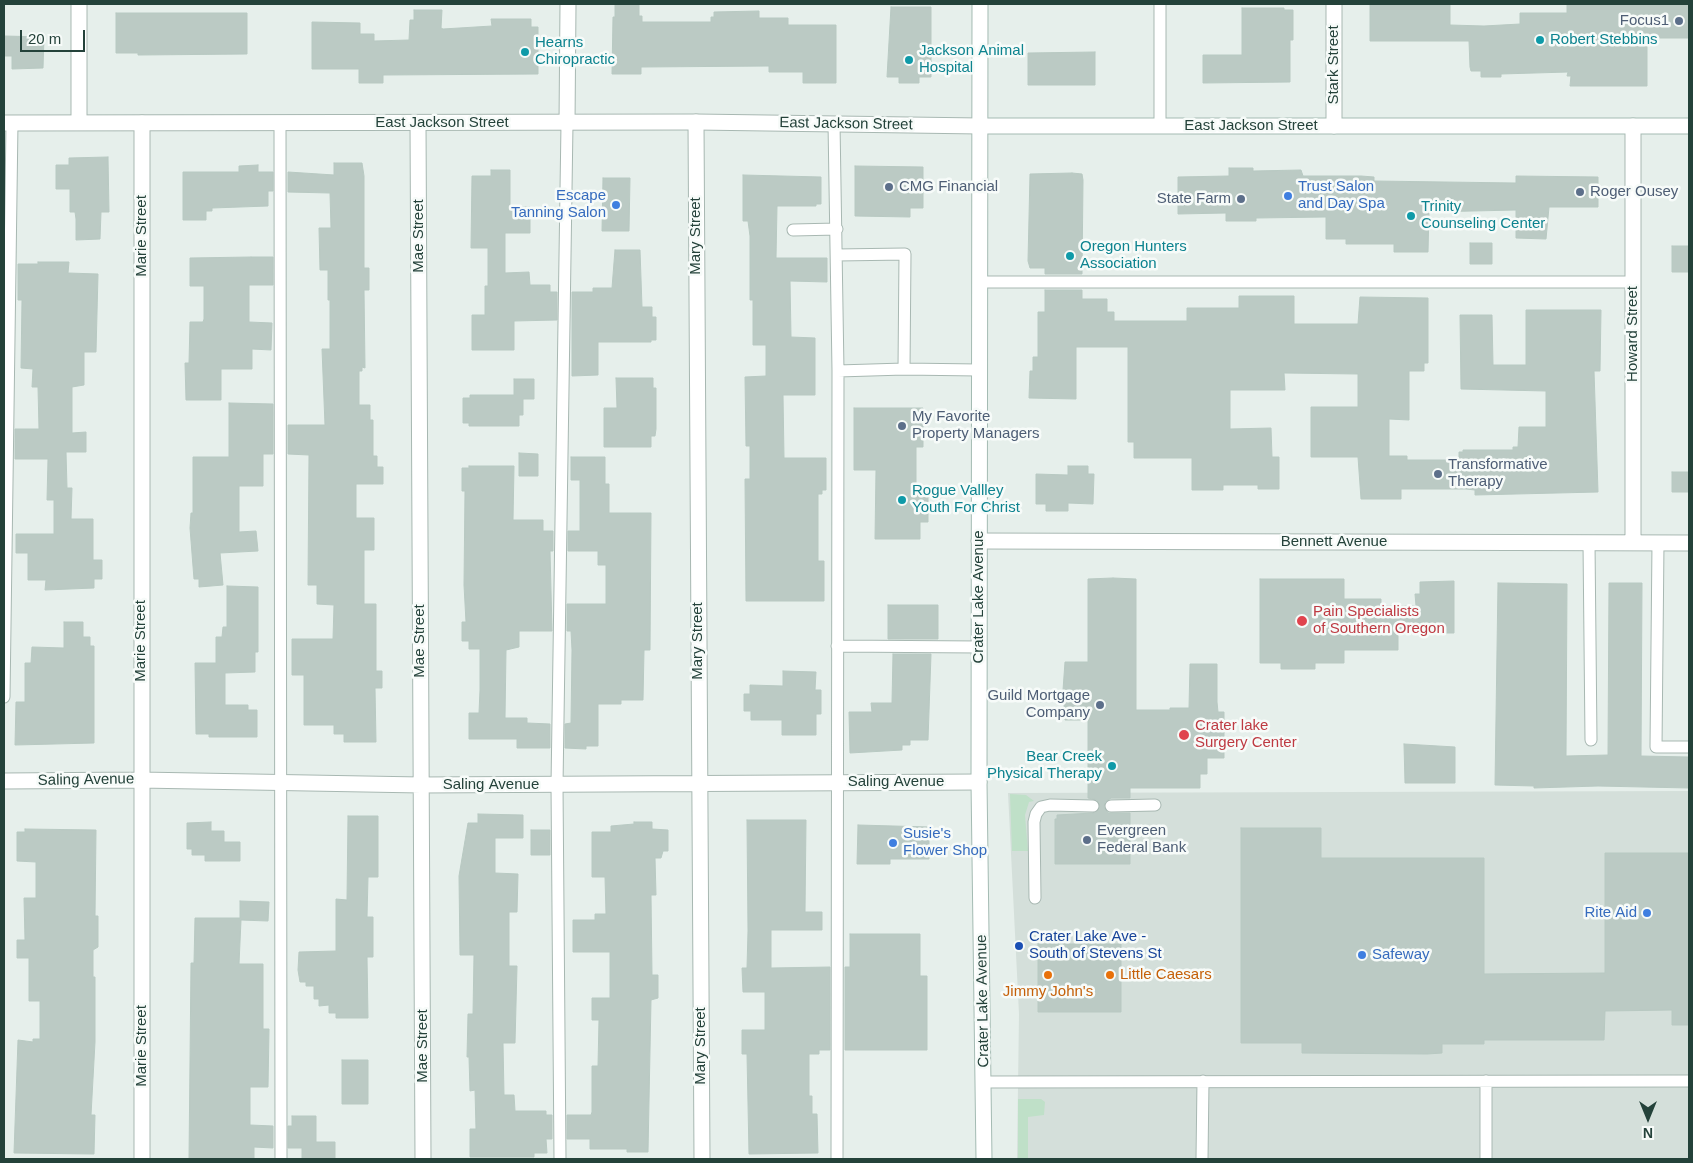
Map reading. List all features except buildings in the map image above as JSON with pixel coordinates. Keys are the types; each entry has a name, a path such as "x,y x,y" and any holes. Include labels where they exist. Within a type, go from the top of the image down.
{"street":[{"path":"79,4 79,122"},
{"path":"567,124 568,4"},
{"name":"Crater Lake Avenue","path":"980,4 980,282 978,370 979,782 984,1159"},
{"name":"Stark Street","path":"1334,4 1334,126"},
{"name":"East Jackson Street","path":"8,123 567,124 696,122 980,126 1689,126"},
{"name":"Mary Street","path":"696,122 698,783 702,1159"},
{"name":"Marie Street","path":"142,123 140,780 142,1159"},
{"name":"Mae Street","path":"418,123 423,1159"},
{"name":"Howard Street","path":"1633,126 1633,543"},
{"name":"Bennett Avenue","path":"979,541 1689,543"},
{"name":"Saling Avenue","path":"4,781 140,780 421,785 979,782"}],"lane":[{"path":"1160,4 1160,126"},
{"path":"280,122 281,1159"},
{"path":"4,697 8,123"},
{"path":"834,123 838,371 837,1159"},
{"path":"560,1159 557,785 567,124"},
{"path":"793,230 837,229"},
{"path":"837,255 905,254 904,369"},
{"path":"980,282 1633,282"},
{"path":"838,371 904,369 978,370"},
{"path":"1590,543 1591,740"},
{"path":"1658,543 1656,747 1689,747"},
{"path":"837,646 979,647"},
{"path":"1035,898 1034,822 1036,814 1041,807 1050,805 1093,806"},
{"path":"1111,806 1155,805"},
{"path":"1202,1159 1203,1081"},
{"path":"1486,1081 1486,1159"},
{"path":"984,1082 1689,1081"}],"shaded area":[{"path":"1689,791 1689,1159 1017,1159 1019,1014 1008,793"}],"green space":[{"path":"1010,794 1026,795 1034,801 1029,802 1025,815 1028,851 1012,851"},
{"path":"1018,1099 1041,1099 1045,1102 1044,1115 1028,1117 1028,1159 1018,1159"}],"place":[{"name":"Focus1","path":"1679,21"},
{"name":"Robert Stebbins","path":"1540,40"},
{"name":"Hearns Chiropractic","path":"525,52"},
{"name":"Jackson Animal Hospital","path":"909,60"},
{"name":"CMG Financial","path":"889,187"},
{"name":"Roger Ousey","path":"1580,192"},
{"name":"Trust Salon and Day Spa","path":"1288,196"},
{"name":"State Farm","path":"1241,199"},
{"name":"Escape Tanning Salon","path":"616,205"},
{"name":"Trinity Counseling Center","path":"1411,216"},
{"name":"Oregon Hunters Association","path":"1070,256"},
{"name":"My Favorite Property Managers","path":"902,426"},
{"name":"Transformative Therapy","path":"1438,474"},
{"name":"Rogue Vallley Youth For Christ","path":"902,500"},
{"name":"Pain Specialists of Southern Oregon","path":"1302,621"},
{"name":"Guild Mortgage Company","path":"1100,705"},
{"name":"Crater lake Surgery Center","path":"1184,735"},
{"name":"Bear Creek Physical Therapy","path":"1112,766"},
{"name":"Evergreen Federal Bank","path":"1087,840"},
{"name":"Susie's Flower Shop","path":"893,843"},
{"name":"Rite Aid","path":"1647,913"},
{"name":"Crater Lake Ave - South of Stevens St","path":"1019,946"},
{"name":"Safeway","path":"1362,955"},
{"name":"Jimmy John's","path":"1048,975"},
{"name":"Little Caesars","path":"1110,975"}]}
